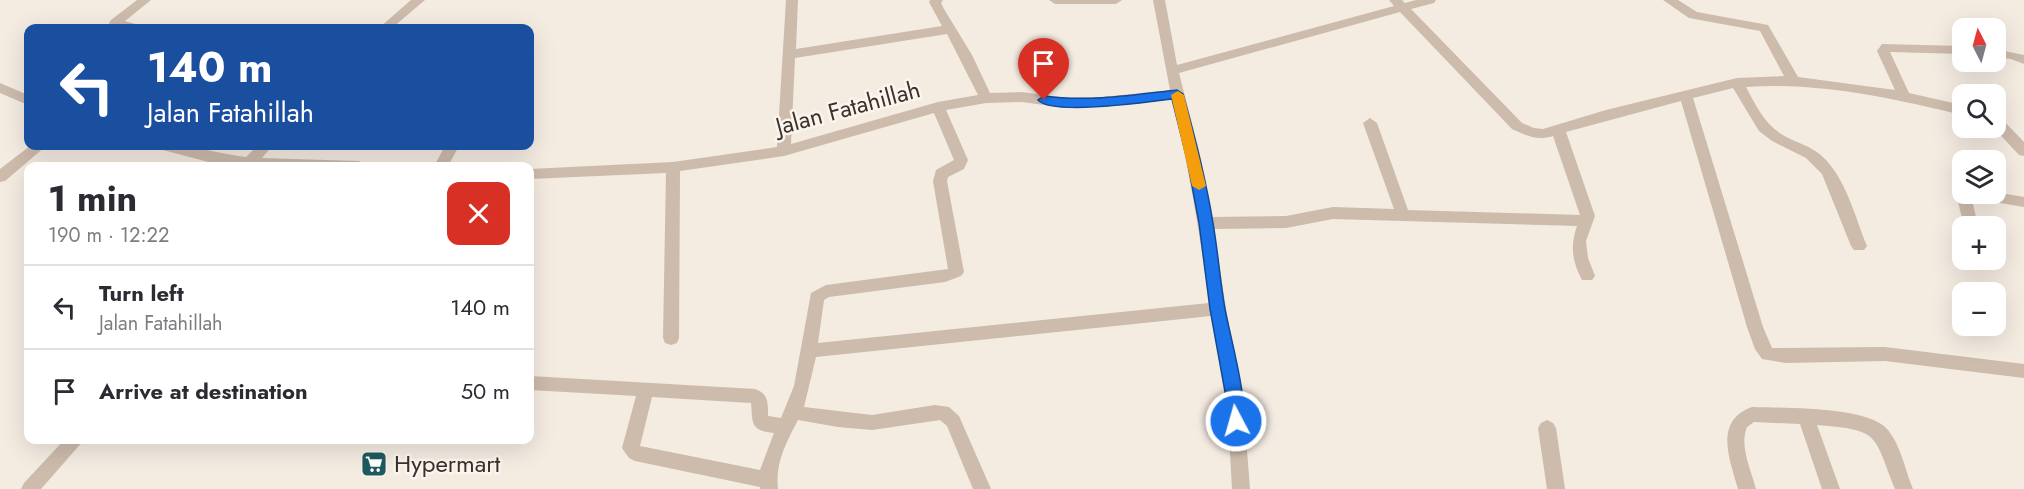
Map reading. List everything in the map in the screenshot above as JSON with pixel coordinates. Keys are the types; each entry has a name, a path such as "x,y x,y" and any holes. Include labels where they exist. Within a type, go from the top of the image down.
{"street":[{"path":"119,24 115,23 145,0"},
{"path":"390,24 419,0"},
{"path":"784,151 792,0"},
{"path":"937,0 935,2 938,9 966,55 986,98"},
{"path":"1055,0 1116,0"},
{"path":"1159,0 1172,71 1194,159 1206,223 1218,309 1235,398 1241,489"},
{"path":"1172,71 1399,4 1430,0"},
{"path":"1669,0 1693,15 1764,28 1794,82"},
{"path":"1399,4 1517,126 1532,134 1557,130 1606,115 1737,83 1794,82 1904,96 1952,108"},
{"path":"788,55 951,29"},
{"path":"1904,96 1883,51 1887,47 1952,50"},
{"path":"2006,54 2024,60"},
{"path":"1737,83 1764,129 1776,138 1809,152 1822,164 1832,181 1859,246"},
{"path":"0,88 24,98"},
{"name":"Jalan Fatahillah","path":"534,174 585,173 673,166 784,151 938,107 986,98 1022,97 1066,103 1103,102 1177,94"},
{"path":"1686,96 1755,327 1763,348 1768,354 1786,356 1885,354 2024,371"},
{"path":"646,390 631,448 635,453 768,484 773,453 797,404 809,351 817,297 826,291 945,276 956,272 940,181 941,174 959,165 961,160 938,107"},
{"path":"1370,123 1403,215"},
{"path":"1557,130 1585,205 1588,221 1579,241 1580,258 1587,276"},
{"path":"2006,131 2024,150"},
{"path":"0,177 34,150"},
{"path":"183,150 212,158 242,162"},
{"path":"250,162 261,150"},
{"path":"671,338 673,166"},
{"path":"2006,198 2024,201"},
{"path":"1206,223 1286,222 1333,213 1588,221"},
{"path":"809,351 1218,309"},
{"path":"534,382 755,396 760,402 759,420 767,425 789,419 856,423 885,422 927,413 944,412 953,421 982,489"},
{"path":"1747,489 1736,448 1736,431 1740,422 1752,414 1848,420 1874,426 1882,434 1904,489"},
{"path":"1806,417 1831,489"},
{"path":"1547,428 1556,489"},
{"path":"30,489 71,444"}],"slow traffic":[{"path":"1178,95 1199,186"}],"place":[{"name":"Hypermart","path":"374,464"}],"route":[{"path":"1044,100 1066,103 1103,102 1177,94 1194,159 1206,223 1218,309 1235,398 1236,421"}]}
